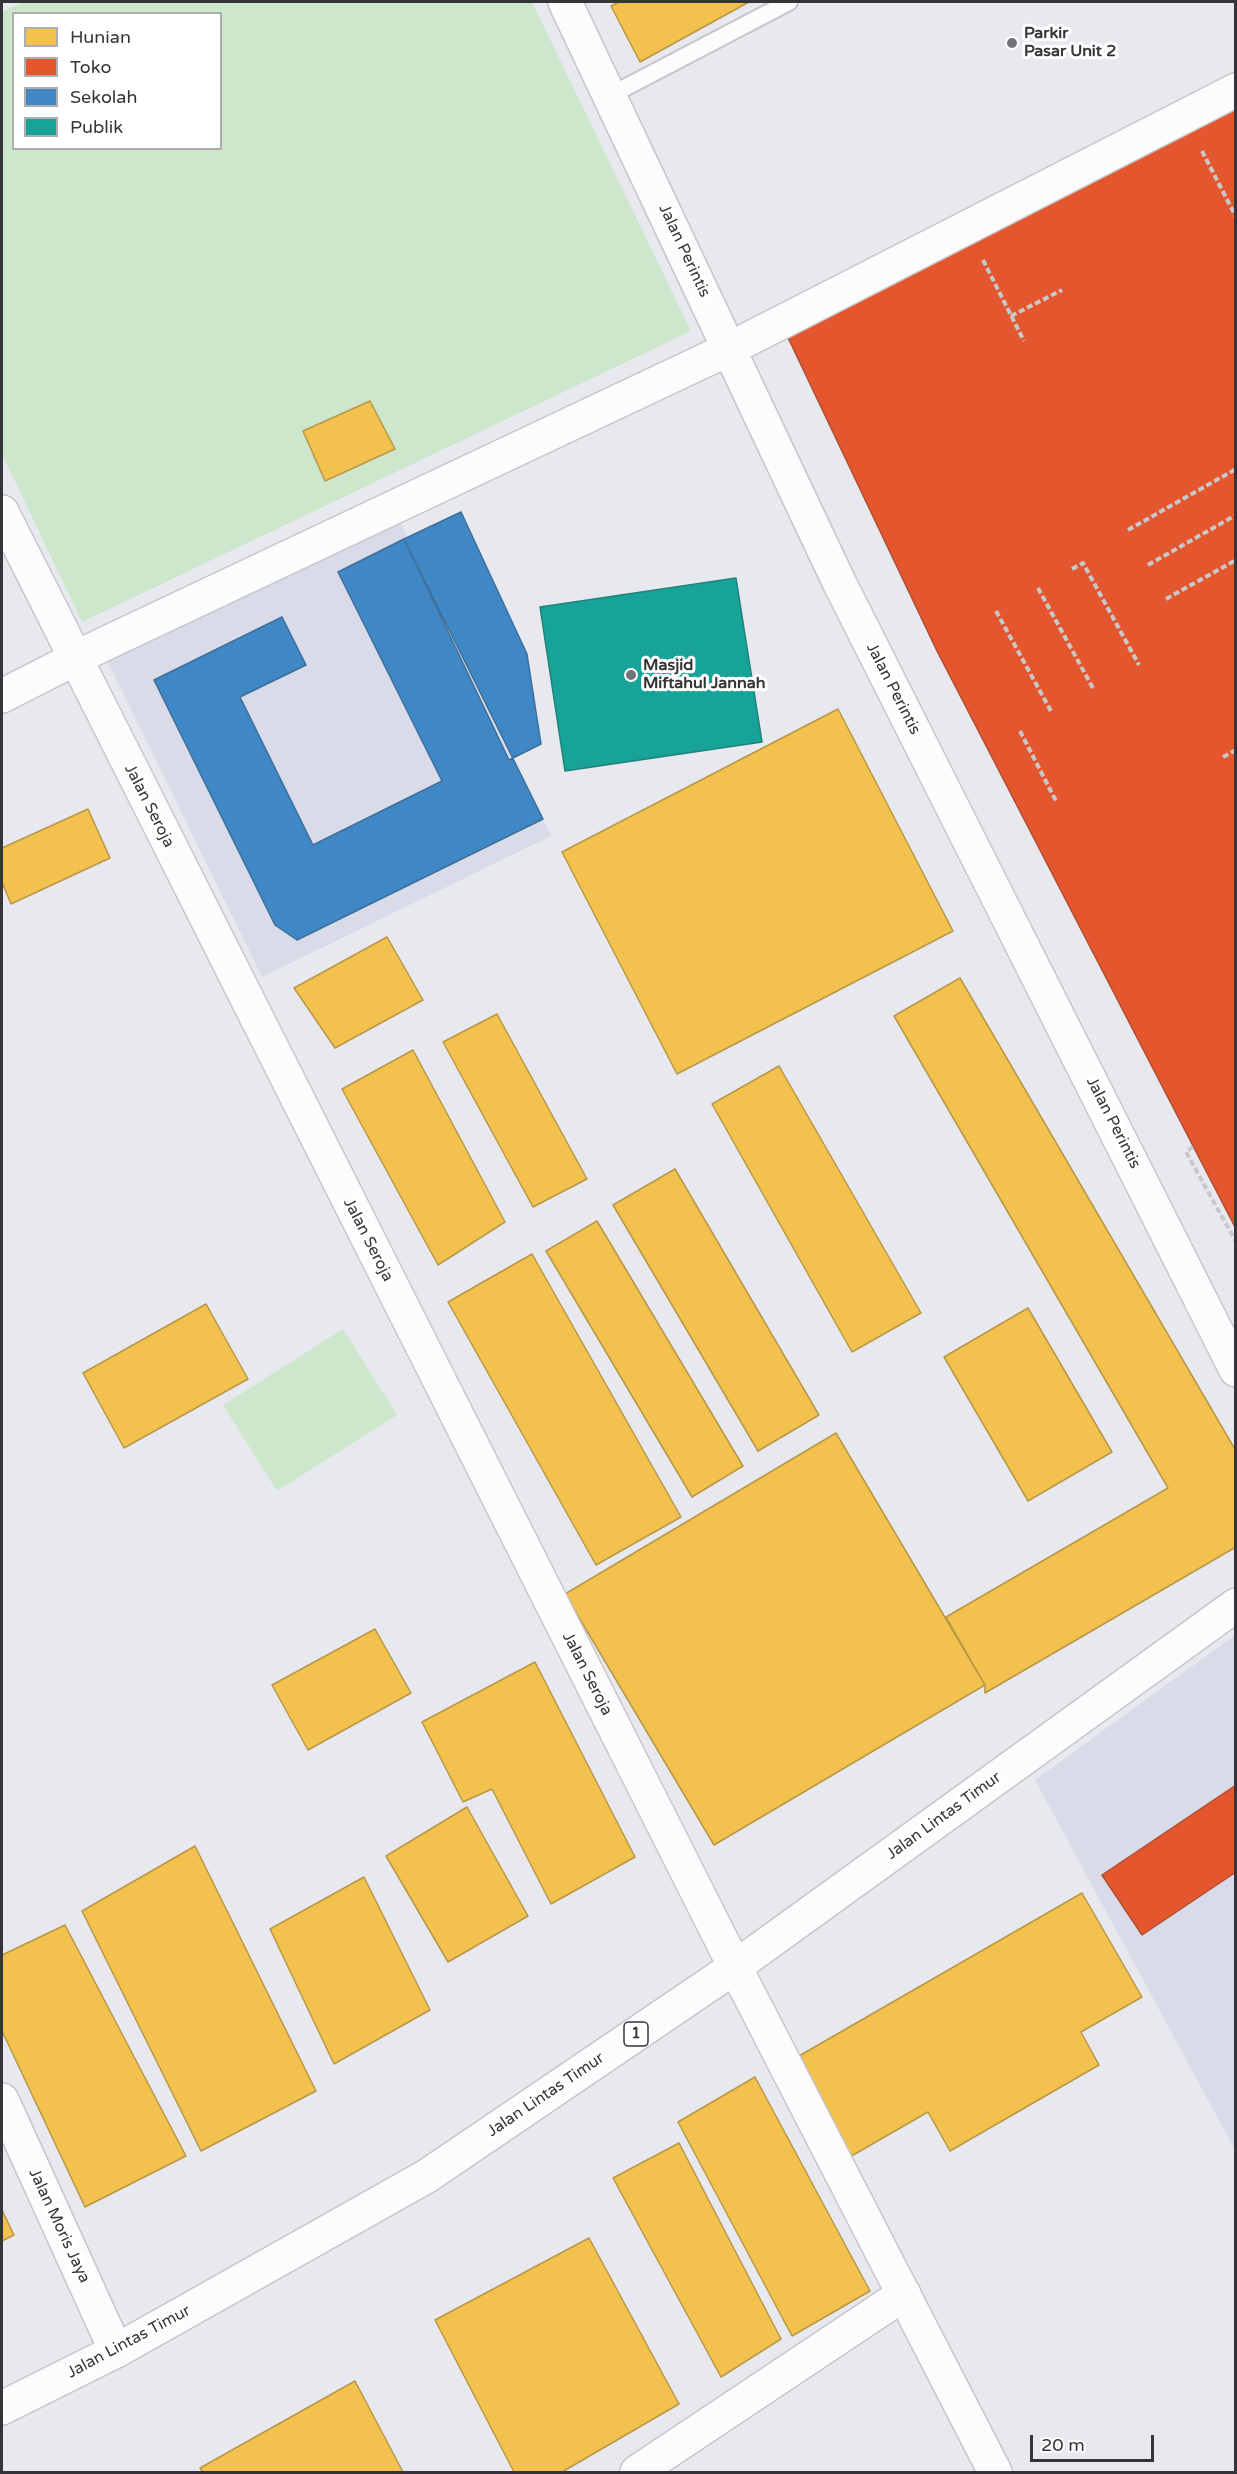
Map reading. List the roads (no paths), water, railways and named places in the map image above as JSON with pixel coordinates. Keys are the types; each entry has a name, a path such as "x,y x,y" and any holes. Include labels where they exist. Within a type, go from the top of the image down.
{"main road":[{"name":"Jalan Perintis","path":"565,2 611,95 844,593 1236,1370"},
{"path":"2,696 75,658 729,348 1236,90"},
{"name":"Jalan Seroja","path":"2,512 735,1967 995,2472"},
{"name":"Jalan Lintas Timur","path":"2,2408 116,2351 427,2176 735,1967 1236,1605"},
{"name":"Jalan Moris Jaya","path":"2,2100 116,2351"},
{"path":"637,2472 904,2294"}],"lane":[{"path":"611,95 789,2"}],"place":[{"name":"Parkir Pasar Unit 2","path":"1012,43"},
{"name":"Masjid Miftahul Jannah","path":"631,675"}]}
